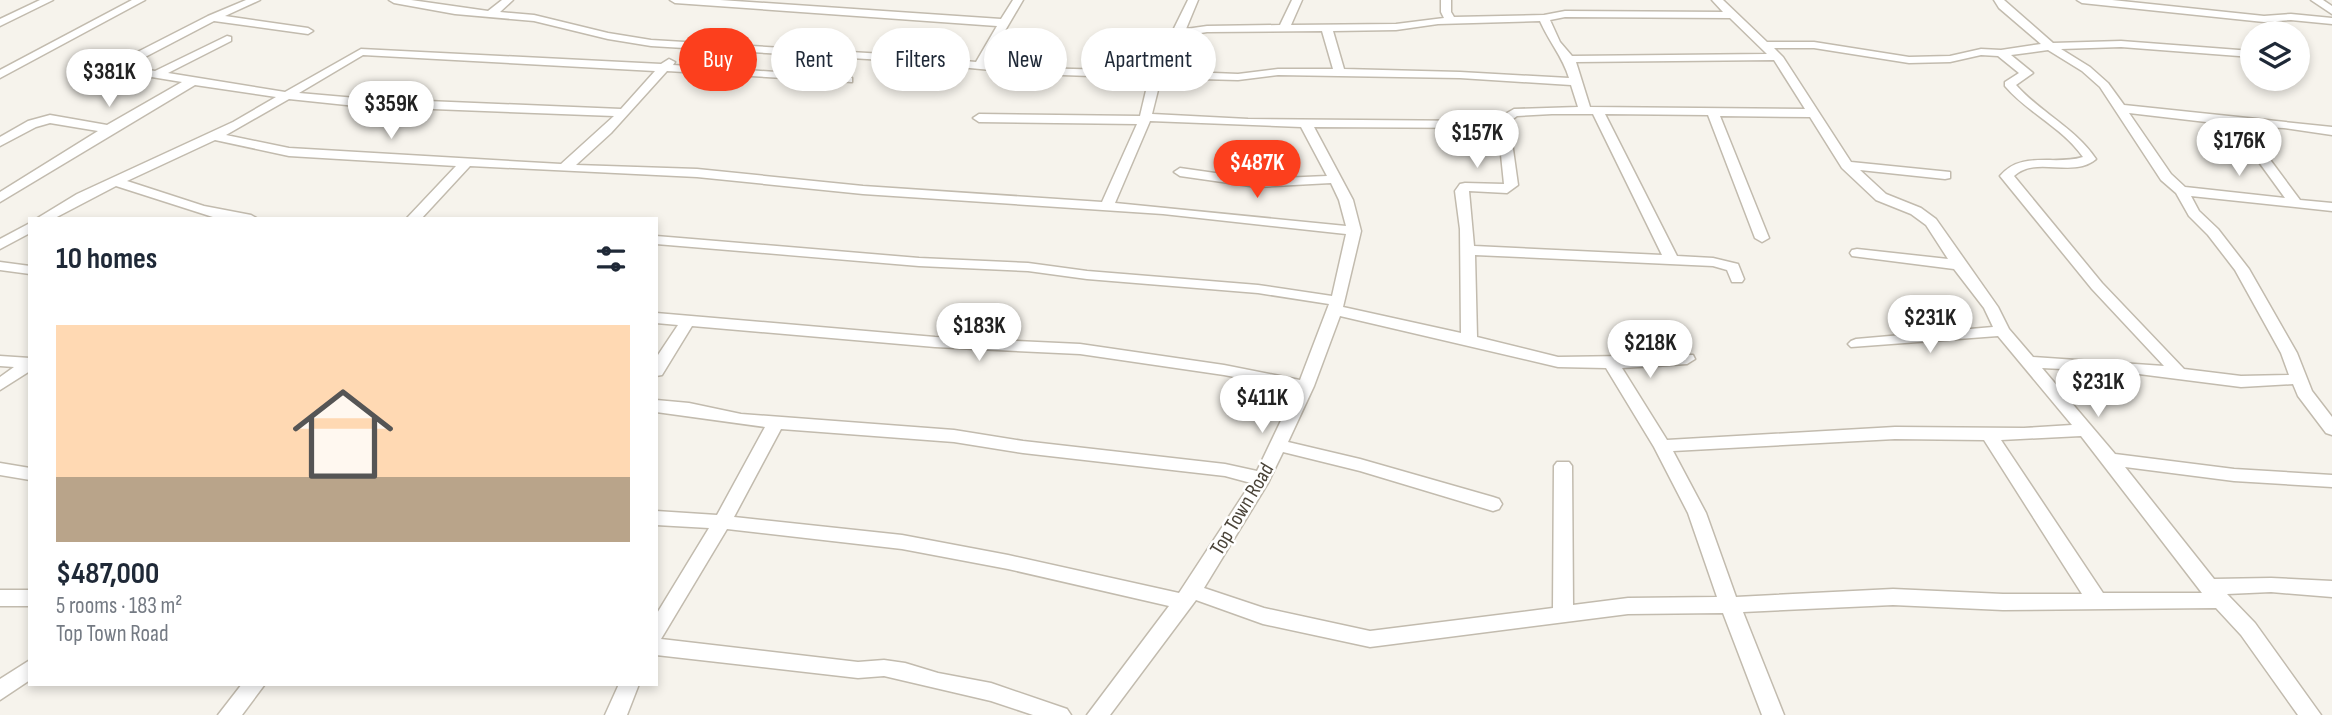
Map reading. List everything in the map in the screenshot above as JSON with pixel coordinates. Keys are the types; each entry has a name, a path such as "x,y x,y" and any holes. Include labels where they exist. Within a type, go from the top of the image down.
{"street":[{"path":"0,23 48,0"},
{"path":"0,75 140,0"},
{"path":"255,0 212,18 118,66 120,69 290,96 394,105 622,113"},
{"path":"400,0 427,7 542,19 626,40 679,45"},
{"path":"491,14 508,0"},
{"path":"676,0 800,4 1005,23"},
{"path":"979,66 1018,0"},
{"path":"1181,28 1193,0"},
{"path":"1284,29 1297,0"},
{"path":"1446,0 1446,12 1451,21"},
{"path":"1717,0 1777,57 1847,165 1881,197 1916,211 1931,222 1991,307 2002,331 2271,659 2310,715"},
{"path":"2000,0 2013,16 2104,85 2166,177 2182,191 2194,214 2213,232 2242,269 2289,353 2304,392 2332,429"},
{"path":"2082,0 2264,19 2291,17 2332,21"},
{"path":"2316,0 2332,11"},
{"path":"1560,1 1565,14"},
{"path":"0,14 13,17"},
{"path":"1216,29 1396,27 1451,21 1544,18 1565,14 1731,15"},
{"path":"212,18 308,31"},
{"path":"1544,18 1555,43 1569,59 1591,110 1671,259"},
{"path":"1327,28 1330,46 1340,72"},
{"path":"158,74 226,39"},
{"path":"1765,45 1824,46 1894,60 1937,60 1982,52 2001,53 2051,46 2142,44 2240,53"},
{"path":"757,49 872,56 1033,71 1081,71"},
{"path":"565,167 588,149 645,92 679,50"},
{"path":"47,217 215,136 290,96 361,52 771,75"},
{"path":"2001,53 2027,73 2009,83 2017,94 2059,124 2090,159 2076,163 2029,165 2015,168 2007,176 2097,286 2178,372"},
{"path":"1569,59 1777,57"},
{"path":"1216,76 1340,72 1577,82"},
{"path":"0,198 109,129 195,80"},
{"path":"1107,205 1146,118 1152,91"},
{"path":"2118,108 2332,131"},
{"path":"979,118 1146,118 1306,124 1498,124 1514,113 1591,110 1811,113"},
{"path":"1712,111 1762,238"},
{"path":"0,142 45,119 109,129"},
{"path":"2236,122 2294,201"},
{"name":"Top Town Road","path":"1098,715 1187,597 1262,479 1306,386 1336,306 1354,231 1346,200 1306,124"},
{"path":"1469,340 1468,250 1463,200 1465,187 1507,189 1511,185 1507,145 1502,128 1498,124"},
{"path":"215,136 289,152 697,173 863,190 1107,205 1354,231"},
{"path":"414,217 467,162"},
{"path":"1847,165 1945,175"},
{"path":"1180,172 1257,183 1335,179"},
{"path":"115,182 186,206 233,217"},
{"path":"2182,191 2326,206 2332,220"},
{"path":"0,246 28,228"},
{"path":"658,240 919,262 1028,267 1087,275 1258,289 1548,360 1611,363 1687,359"},
{"path":"1468,250 1723,263 1732,267 1737,279"},
{"path":"1857,253 1959,265"},
{"path":"0,266 28,270"},
{"path":"658,318 935,342 1080,349 1306,386"},
{"path":"658,368 687,322"},
{"path":"1856,344 2002,331"},
{"path":"0,361 28,363"},
{"path":"2028,362 2178,372 2250,381 2286,382 2298,378"},
{"path":"1611,363 1662,446 1697,513 1773,715"},
{"path":"0,386 28,365"},
{"path":"658,406 741,419 954,436 1023,447 1225,470 1262,479"},
{"path":"658,630 722,522 775,422"},
{"path":"1662,446 1895,433 1989,434 2083,430"},
{"path":"1989,434 2098,602"},
{"path":"1278,445 1360,464 1493,504"},
{"path":"2110,460 2234,475 2332,481"},
{"path":"1563,466 1563,615"},
{"path":"0,469 28,474"},
{"path":"658,518 864,537 949,550 1187,597 1370,639 1628,606 1730,605 1893,597 2003,602 2098,602 2271,586 2332,589"},
{"path":"0,598 28,598"},
{"path":"658,647 858,670 884,668 991,692 1060,715"},
{"path":"0,691 28,670"},
{"path":"229,715 253,686"},
{"path":"616,715 628,686"}]}
